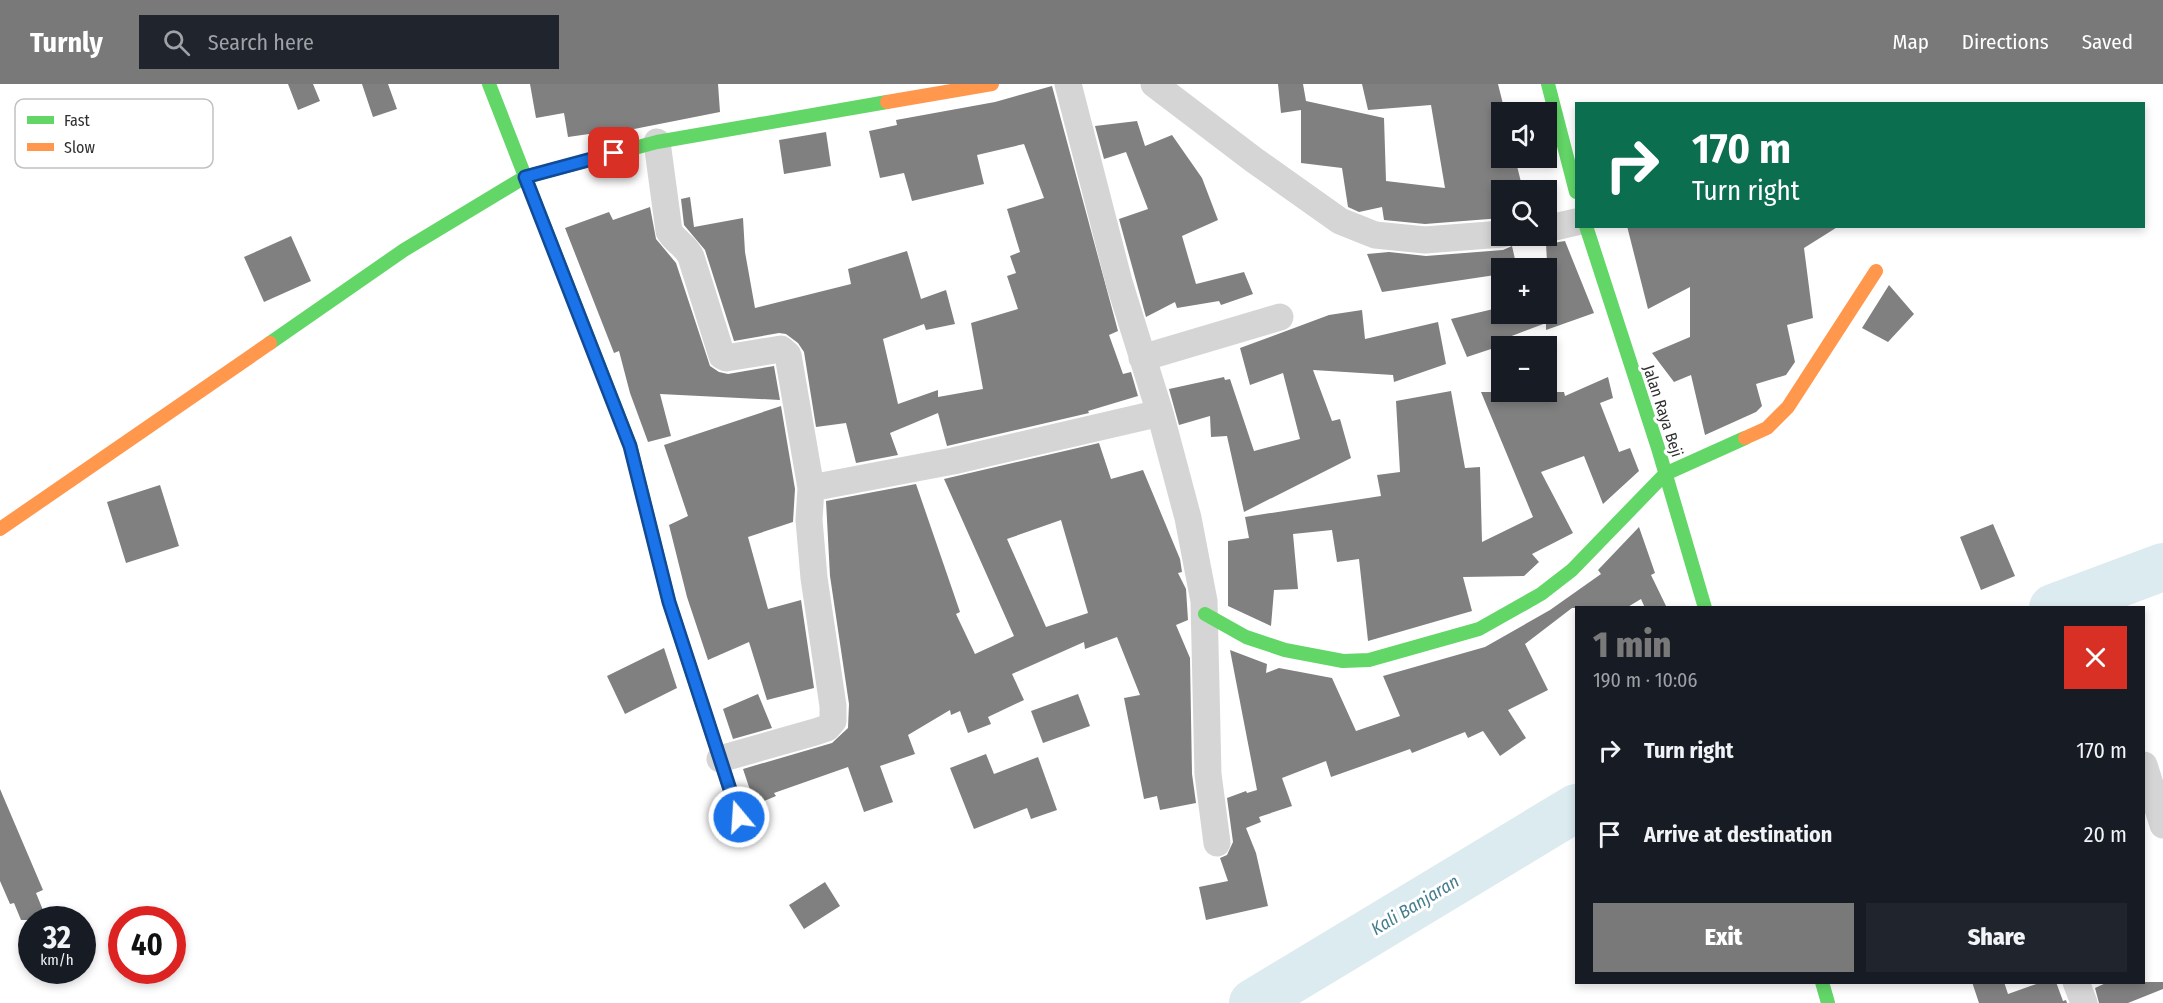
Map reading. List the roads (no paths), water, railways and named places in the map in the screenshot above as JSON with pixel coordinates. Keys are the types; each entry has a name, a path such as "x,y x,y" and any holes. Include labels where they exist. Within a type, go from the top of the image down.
{"street":[{"path":"489,84 630,446 669,602 739,817"},
{"path":"0,529 404,250 525,177 657,142 992,84"},
{"path":"1068,84 1119,282 1160,413 1188,518 1204,614 1208,774 1217,843"},
{"path":"1154,84 1254,160 1340,221 1375,234 1425,240 1491,235"},
{"path":"1548,84 1575,188"},
{"path":"657,142 669,231 673,239 689,251 722,356 726,358 781,349 788,355 812,488 809,520 814,578 833,706 833,721 827,728 720,759"},
{"path":"1557,226 1575,222"},
{"name":"Jalan Raya Beji","path":"1587,228 1704,606"},
{"path":"1204,614 1246,637 1285,650 1343,661 1369,660 1448,640 1479,629 1541,594 1572,570 1665,474 1751,437 1775,422 1788,407 1876,271"},
{"path":"1142,358 1280,317"},
{"path":"812,488 952,461 1160,413"},
{"path":"2145,768 2163,825"},
{"path":"1823,984 1828,1003"},
{"path":"2077,984 2084,1003"}],"waterway":[{"name":"Kali Banjaran","path":"2058,606 2163,567"},
{"name":"Kali Banjaran","path":"1253,1003 1575,809"}]}
